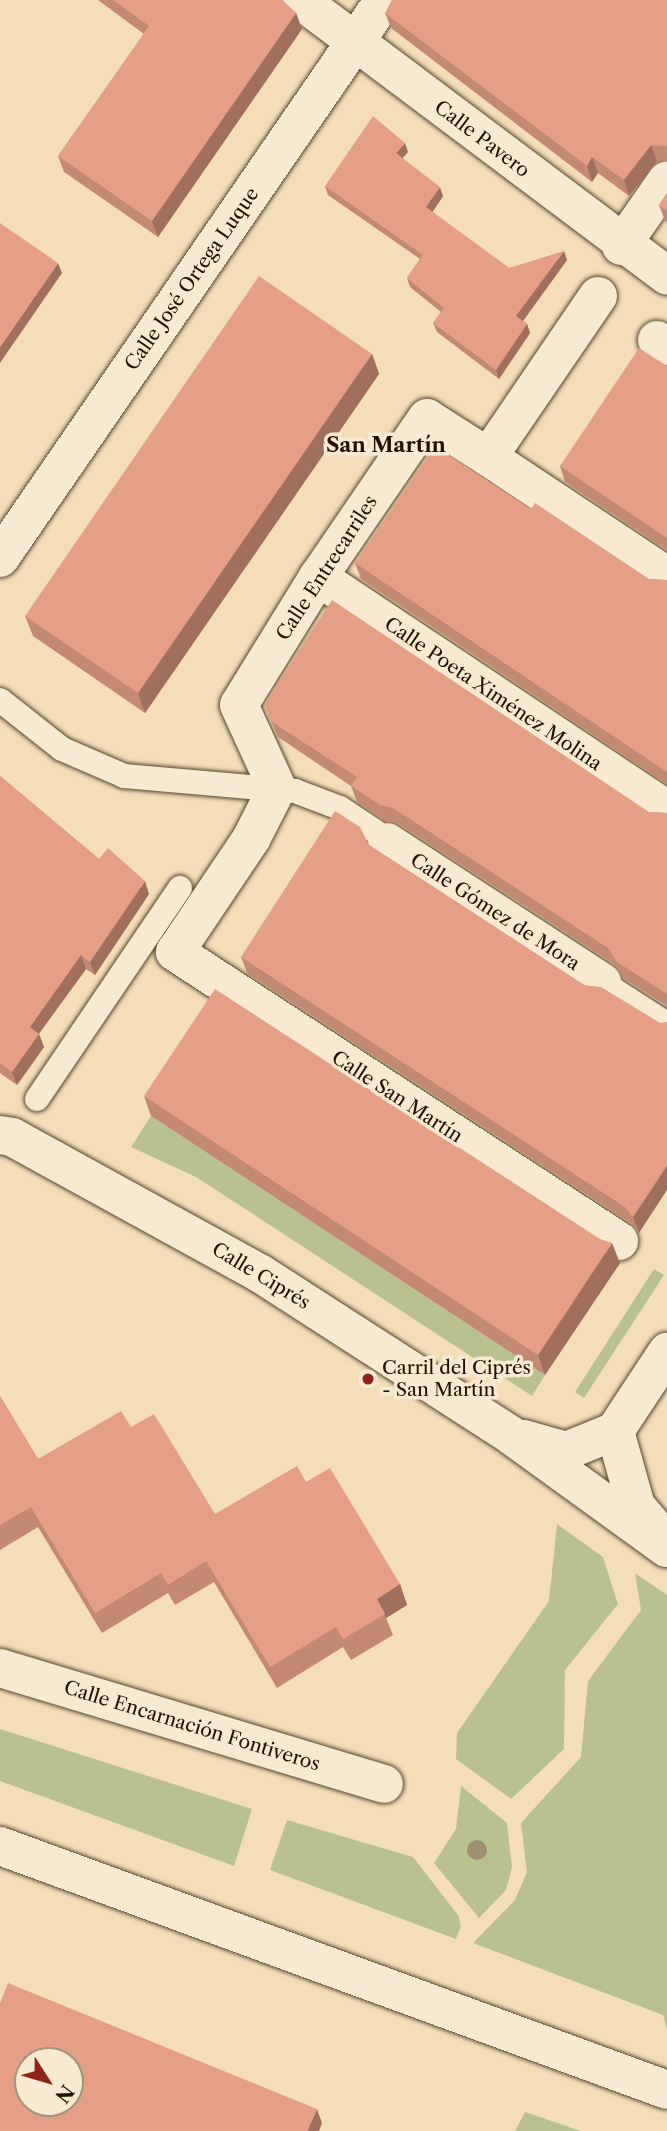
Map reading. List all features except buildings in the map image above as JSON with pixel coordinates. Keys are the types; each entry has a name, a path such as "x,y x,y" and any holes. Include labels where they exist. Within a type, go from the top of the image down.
{"street":[{"name":"Calle Pavero","path":"300,0 621,246 667,276"},
{"name":"Calle José Ortega Luque","path":"0,558 384,0"},
{"path":"621,246 667,180"},
{"path":"598,296 488,457 667,576"},
{"name":"Calle Entrecarriles","path":"277,788 239,705 318,577 427,418 488,457"},
{"name":"Calle Poeta Ximénez Molina","path":"318,577 667,810"},
{"name":"Calle San Martín","path":"277,788 251,839 175,952 619,1241"},
{"name":"Calle Gómez de Mora","path":"382,837 608,985"},
{"name":"Calle Ciprés","path":"0,1135 12,1137 261,1274 512,1436 667,1548"},
{"path":"667,1352 615,1430 636,1506 667,1542"},
{"name":"Calle Ciprés","path":"512,1436 566,1451 615,1430"},
{"name":"Calle Encarnación Fontiveros","path":"0,1668 384,1784"},
{"path":"0,1846 667,2090"}],"lane":[{"name":"Calle Gómez de Mora","path":"0,700 62,749 124,776 277,788 340,808 382,837"},
{"path":"37,1099 180,888"},
{"name":"Calle Gómez de Mora","path":"608,985 667,1024"}],"green space":[{"path":"151,1116 545,1375 532,1396 196,1177 131,1147"},
{"path":"654,1269 664,1275 584,1398 575,1392"},
{"path":"557,1524 603,1557 618,1604 565,1670 564,1749 511,1799 456,1759 457,1733 549,1601"},
{"path":"635,1573 667,1595 667,2029 663,2015 473,1943 515,1900 527,1872 521,1823 581,1757 588,1681 641,1610"},
{"path":"0,1729 252,1809 234,1866 0,1781"},
{"path":"461,1786 507,1823 512,1867 506,1890 479,1918 434,1863 456,1829"},
{"path":"287,1820 413,1857 458,1915 461,1926 456,1939 270,1870"},
{"path":"525,2112 581,2131 515,2131"}],"place":[{"name":"Carril del Ciprés - San Martín","path":"368,1379"}],"district":[{"name":"San Martín","path":"386,445"}]}
